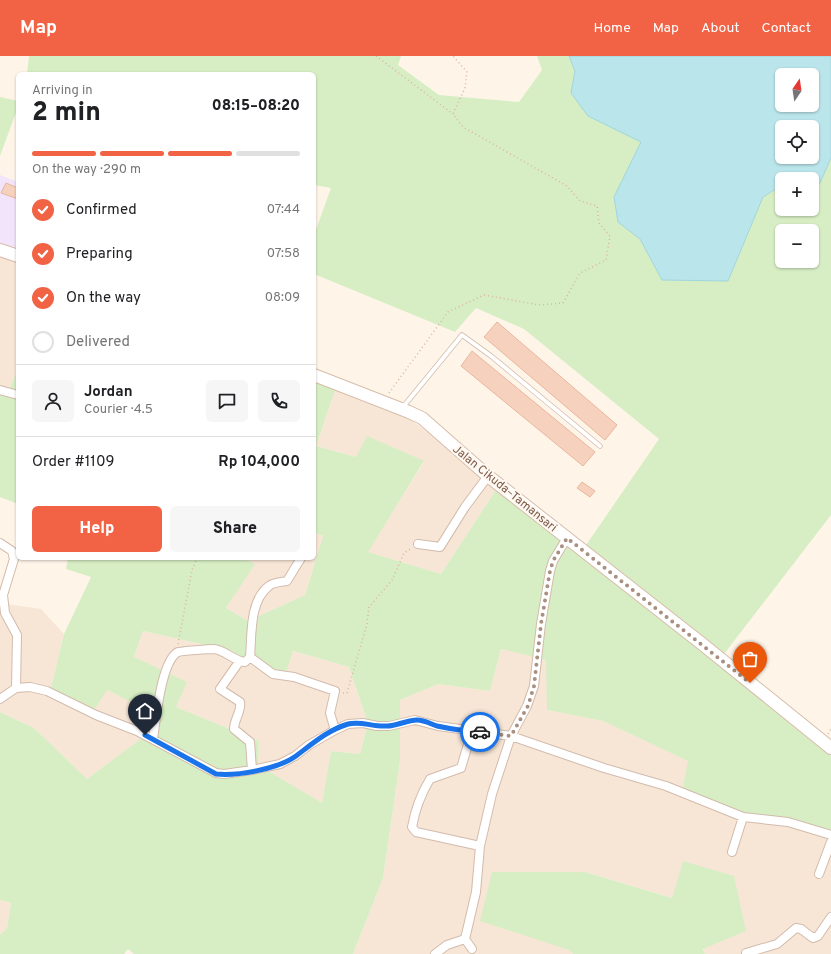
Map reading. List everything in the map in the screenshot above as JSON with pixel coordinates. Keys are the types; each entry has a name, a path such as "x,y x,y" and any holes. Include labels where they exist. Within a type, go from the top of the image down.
{"street":[{"path":"1,253 16,256"},
{"name":"Jalan Cikuda–Tamansari","path":"316,376 422,418 488,476 831,748"},
{"path":"0,390 16,394"},
{"path":"418,544 440,547 465,507 488,476"},
{"path":"472,949 465,939 476,892 480,846 492,794 511,736 528,706 534,686 541,624 550,571 553,561 567,538"},
{"path":"0,543 12,551 14,559 3,595 5,612 17,635 16,688"},
{"path":"153,739 166,670 177,653 183,650 216,649 239,662 245,662 250,657 254,612 262,594 270,585 287,581 300,560"},
{"path":"250,657 273,674 294,677 335,691 330,713 335,730"},
{"path":"239,662 220,689 240,702 241,706 234,723 234,729 250,742 252,770"},
{"path":"0,699 16,688 30,687 47,691 96,715 137,731 216,774 252,770 280,764 295,756 308,745 348,724 363,722 376,726 389,726 415,720 472,731 511,736 604,768 666,786 743,817 788,822 831,835"},
{"path":"472,731 462,768 430,779 422,792 414,816 412,828 416,832 480,846"},
{"path":"732,852 743,817"},
{"path":"819,874 831,842"},
{"path":"746,953 777,944 796,928 801,929 813,938 818,936 831,917"},
{"path":"435,954 447,945 465,939"}],"lane":[{"path":"402,409 462,335 492,356 600,446"}],"path":[{"path":"376,56 453,114 463,127 567,186 580,201 597,206 599,223 610,236 606,260 580,273 563,302 539,305 484,295 448,312 382,402"},
{"path":"453,56 467,72 465,88 453,114"},
{"path":"335,691 347,693 367,624 368,606 392,580 404,553 418,544"},
{"path":"177,653 192,570 196,560"}],"shaded area":[{"path":"0,175 16,181 16,248 0,243"},
{"path":"0,243 16,248 16,374 9,390 0,387"},
{"path":"337,385 392,406 499,485 441,574 367,552 424,462 356,457 316,446"},
{"path":"316,534 323,536 316,559"},
{"path":"246,560 316,560 305,595 248,621 226,608 254,564"},
{"path":"0,603 41,609 64,634 50,692 107,690 153,712 142,739 87,779 34,728 0,712"},
{"path":"143,631 232,651 283,681 292,651 349,667 368,723 360,754 331,751 322,804 258,765 259,741 176,707 134,657"},
{"path":"501,649 547,660 547,710 603,721 689,761 682,791 831,831 831,954 705,954 683,861 673,898 585,872 569,950 573,954 353,954 383,878 400,761 400,700 438,684 490,691"},
{"path":"0,900 11,903 7,928 0,935"}],"green space":[{"path":"29,56 401,56 398,65 439,95 519,102 542,70 537,56 569,56 575,71 571,93 588,116 641,142 614,197 618,222 640,239 662,280 728,281 763,197 775,189 775,216 819,216 819,183 831,158 831,515 721,658 831,748 831,831 723,811 682,791 688,761 603,721 547,710 546,660 501,649 490,691 438,684 400,700 400,761 383,878 353,954 134,954 128,949 124,954 0,954 0,935 7,928 11,903 0,900 0,712 34,728 87,779 142,738 153,713 107,690 94,710 50,692 64,634 91,577 66,569 68,560 246,560 255,564 226,608 248,621 305,595 323,536 316,534 316,446 356,457 367,436 424,461 368,552 441,574 499,485 584,548 659,439 524,329 476,308 455,332 316,275 316,229 331,188 316,185 316,72 27,72","holes":["143,631 232,651 283,681 293,651 349,667 368,723 360,754 331,751 322,803 258,765 259,741 176,707 187,682 134,657"]},
{"path":"0,97 16,101 16,112 0,156"},
{"path":"16,374 16,503 0,497 0,387 9,390"},
{"path":"316,378 337,385 316,446"},
{"path":"683,861 734,876 746,931 703,949 705,954 573,954 569,950 480,921 492,872 585,872 672,898"}],"water":[{"path":"569,56 831,56 831,158 820,183 819,172 775,172 775,189 763,197 728,281 662,280 640,239 618,222 614,197 641,142 588,116 571,93 575,71"}],"building":[{"path":"6,183 16,187 16,198 1,193"},
{"path":"497,322 617,425 605,440 484,337"},
{"path":"472,351 595,452 583,466 461,366"},
{"path":"582,482 595,491 590,497 577,488"}],"way so far":[{"path":"480,732 511,736 528,706 534,686 541,624 550,571 559,549 567,538 750,683"}],"route":[{"path":"145,735 216,774 224,774 266,768 280,764 295,756 308,745 348,724 363,722 376,726 389,726 415,720 423,720 438,726 480,732"}]}
